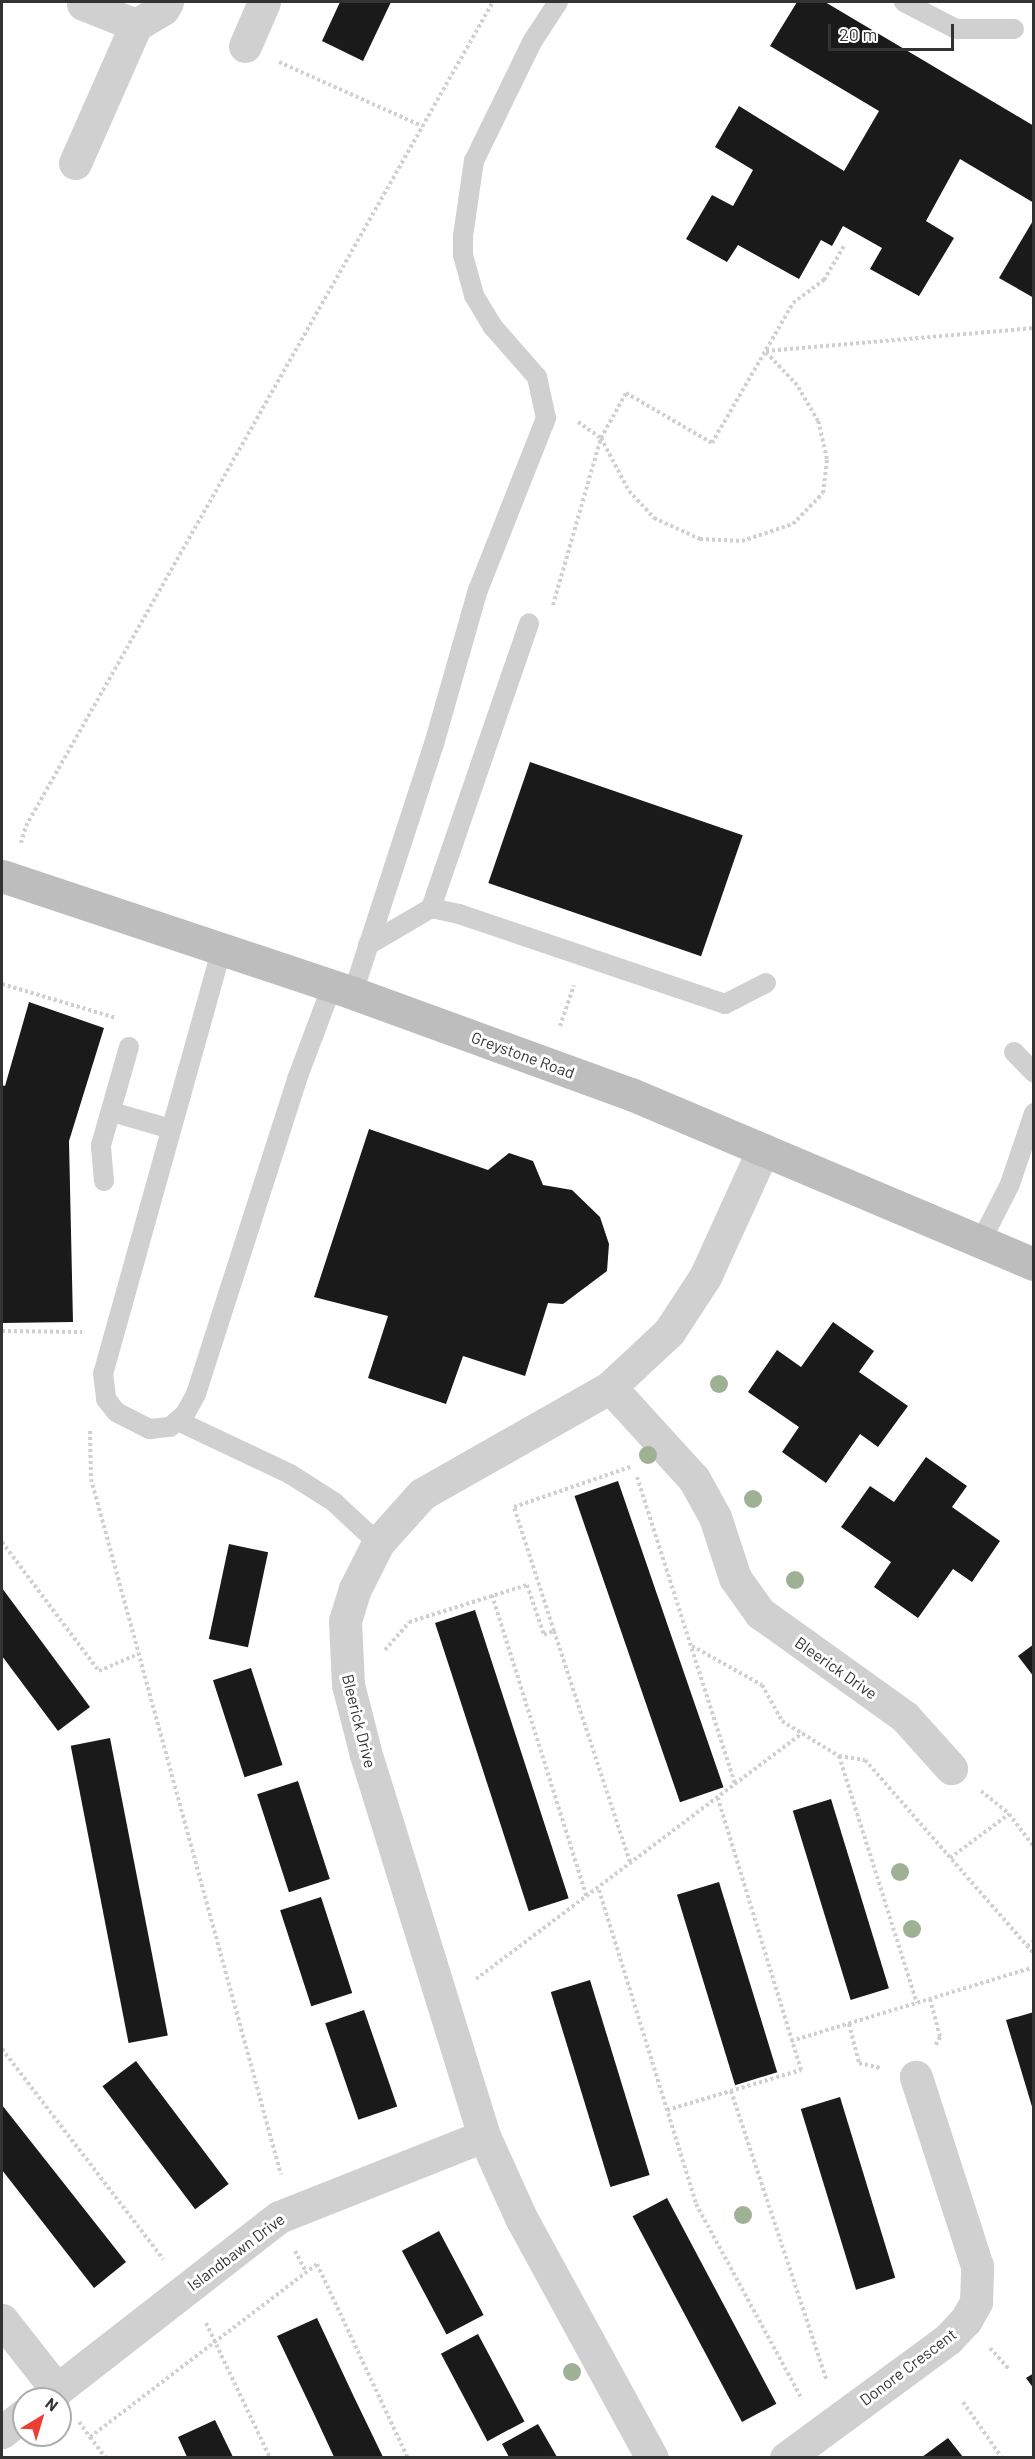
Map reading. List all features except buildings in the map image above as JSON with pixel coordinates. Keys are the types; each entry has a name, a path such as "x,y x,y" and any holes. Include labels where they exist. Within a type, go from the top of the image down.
{"main road":[{"name":"Greystone Road","path":"7,877 222,948 546,1064 763,1150 1034,1263"}],"street":[{"path":"75,164 136,26 164,9 167,2"},
{"path":"245,46 264,2"},
{"path":"83,4 136,26"},
{"name":"Bleerick Drive","path":"484,2136 348,1685 345,1621 349,1604 378,1543 422,1494 610,1388 652,1352 685,1311 763,1150"},
{"name":"Bleerick Drive","path":"610,1388 694,1479 715,1517 735,1578 760,1613 905,1717 951,1768"},
{"name":"Donore Crescent","path":"786,2457 952,2335 966,2320 978,2292 974,2256 916,2077"},
{"path":"484,2136 522,2220 652,2457"},
{"name":"Islandbawn Drive","path":"61,2387 186,2289 292,2211 484,2136"},
{"path":"2,2320 46,2387"}],"lane":[{"path":"222,948 113,1332 103,1384 106,1400 133,1423 162,1429 178,1421 202,1378 293,1089 342,990 368,945 434,744 478,590 546,418 537,377 493,327 474,295 463,255 463,236 474,161 532,42 558,2"},
{"path":"904,2 956,29 1014,29"},
{"path":"368,945 431,908 529,622"},
{"path":"431,908 584,956 725,1004 766,983"},
{"path":"104,1181 101,1145 129,1047"},
{"path":"1014,1052 1034,1073"},
{"path":"112,1112 171,1129"},
{"path":"981,1241 1010,1184 1034,1113"},
{"path":"178,1421 290,1474 334,1503 378,1543"}],"path":[{"path":"7,877 26,826 493,2"},
{"path":"245,46 423,126"},
{"path":"545,602 553,605 601,438 626,393 712,443 793,303 824,280 845,244"},
{"path":"765,351 1034,328"},
{"path":"573,422 583,423 601,438 629,491 654,518 691,535 742,541 793,524 823,493 827,459 818,421 796,385 765,351"},
{"path":"546,1064 584,956"},
{"path":"2,984 123,1021"},
{"path":"2,1331 113,1332"},
{"path":"103,1384 89,1402 91,1479 292,2211"},
{"path":"626,1457 634,1466 736,1785"},
{"path":"631,1865 514,1507 634,1466"},
{"path":"2,1542 99,1671 138,1654"},
{"path":"348,1685 380,1659 409,1622 527,1585 544,1635 555,1631"},
{"path":"492,1595 587,1899"},
{"path":"692,1646 762,1685 782,1721 839,1756 865,1760 1034,1954"},
{"path":"442,2000 501,1965 803,1733"},
{"path":"839,1756 917,2003"},
{"path":"951,1768 1009,1814 1034,1847"},
{"path":"667,2110 801,2070 718,1798"},
{"path":"950,1858 1009,1814"},
{"path":"599,1890 696,2204 804,2403 831,2425"},
{"path":"1027,1946 1034,1941"},
{"path":"791,2041 1034,1967"},
{"path":"849,2024 859,2063 916,2077"},
{"path":"2,2049 186,2289 216,2341 270,2457"},
{"path":"731,2091 831,2425"},
{"path":"90,2437 317,2264 408,2457"},
{"path":"963,2403 1002,2457"},
{"path":"72,2418 106,2457"}]}
